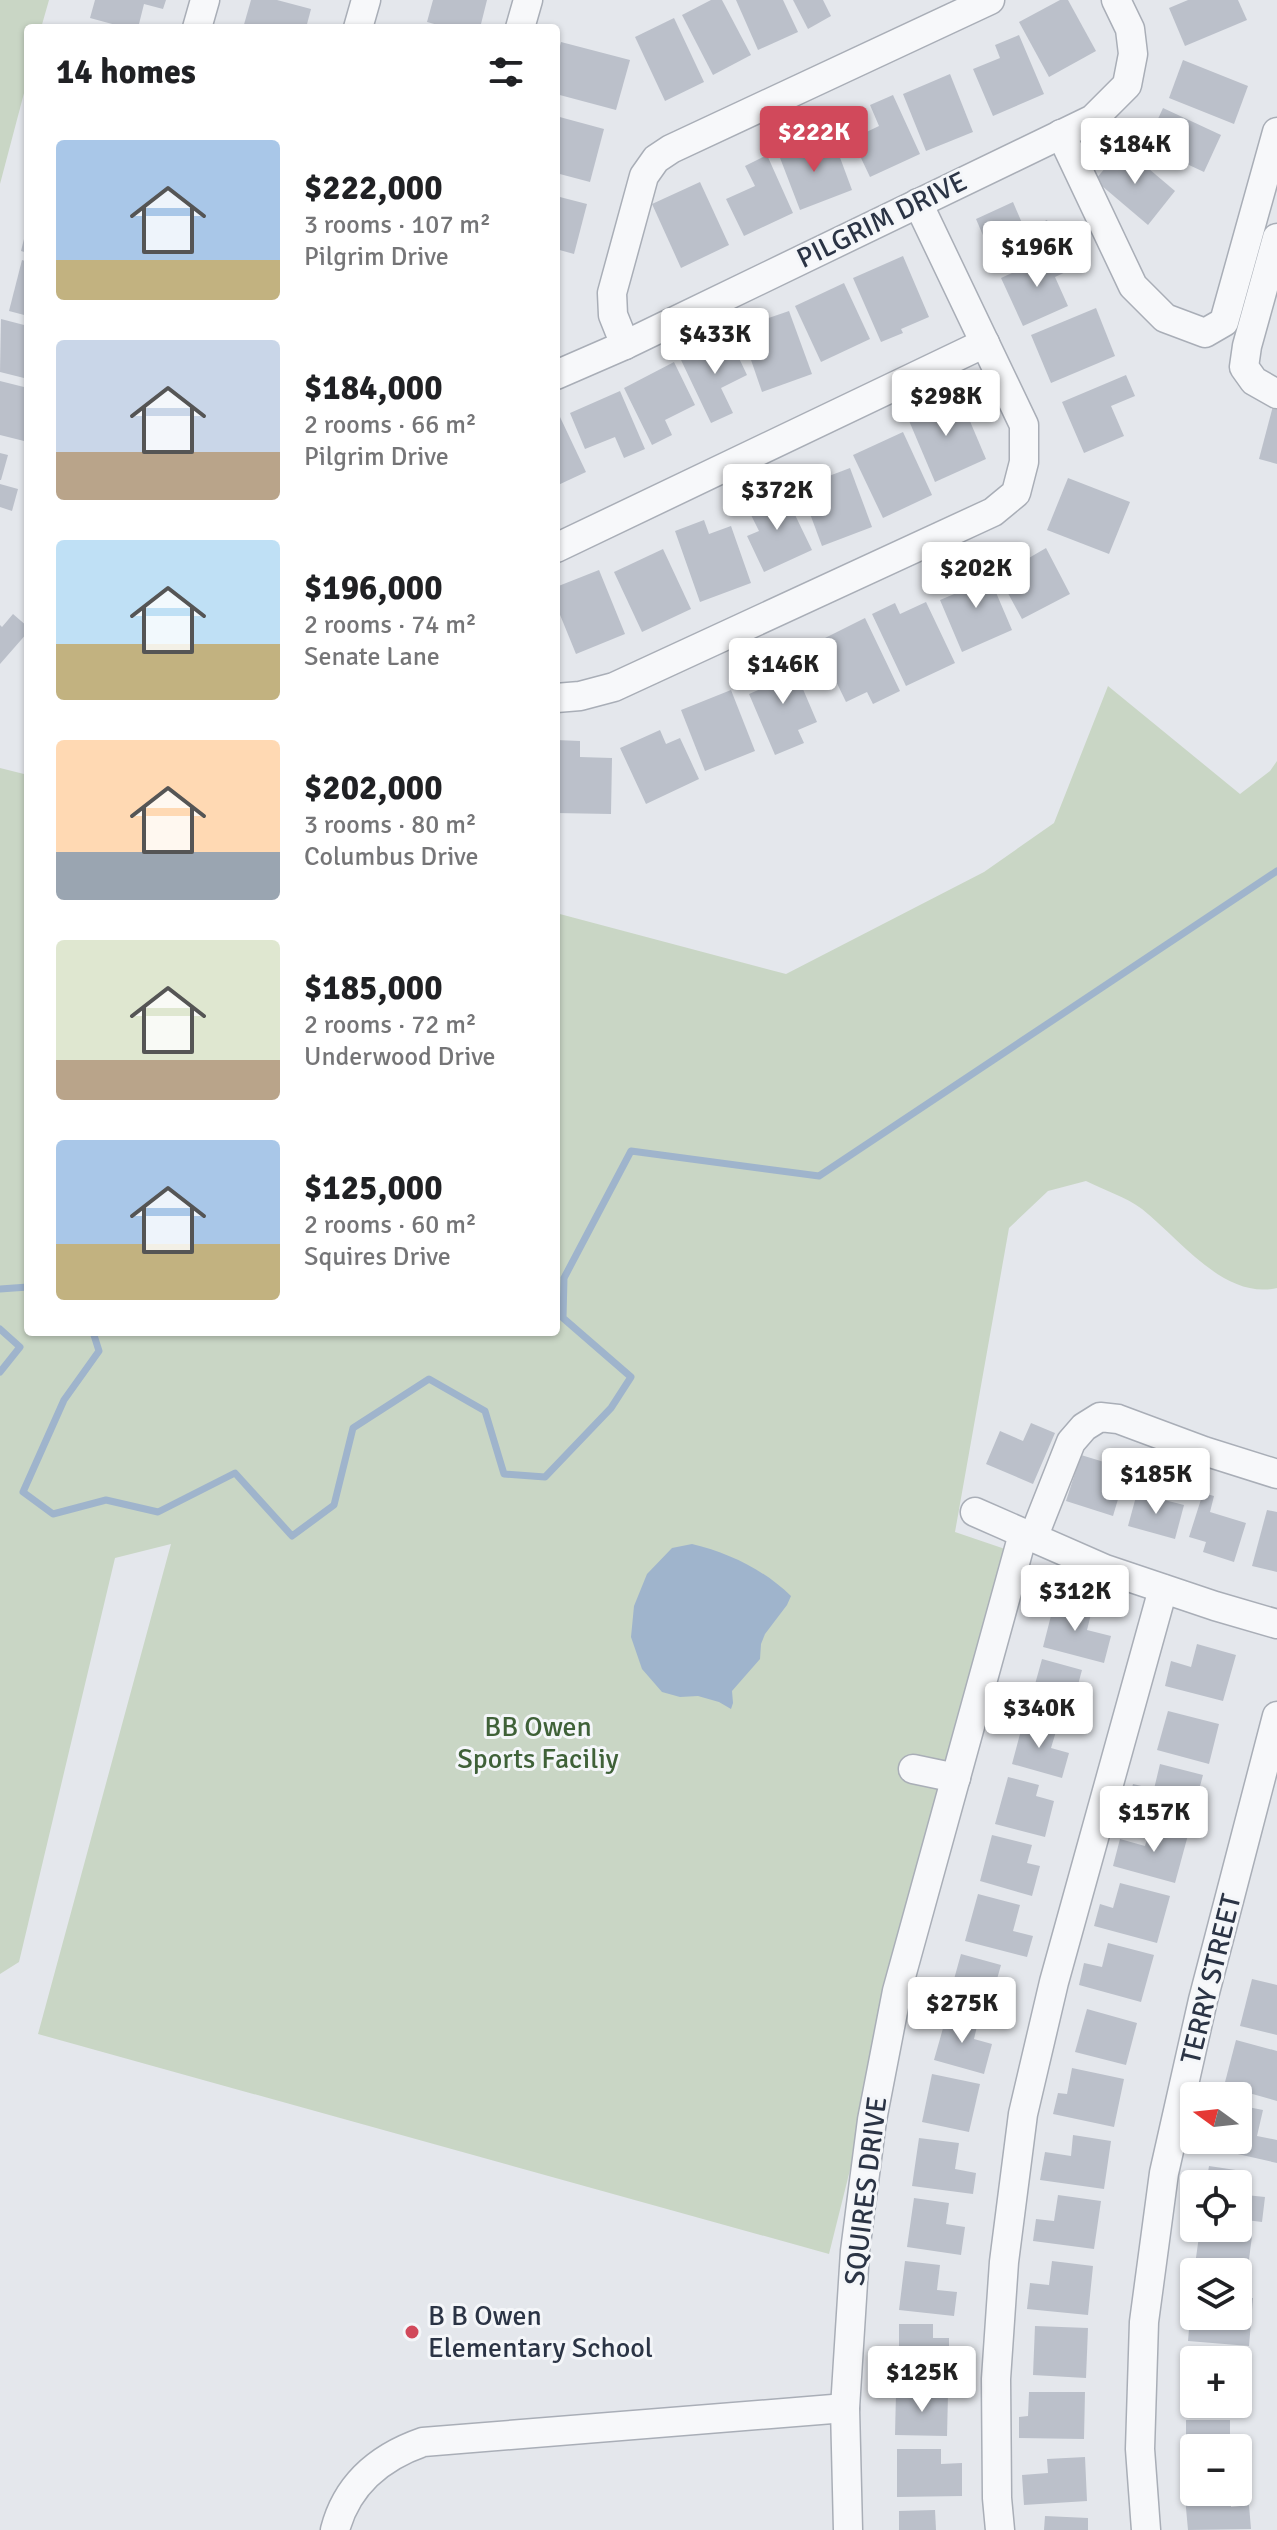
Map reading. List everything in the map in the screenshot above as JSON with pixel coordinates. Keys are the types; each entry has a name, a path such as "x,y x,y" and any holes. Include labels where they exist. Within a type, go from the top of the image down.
{"street":[{"path":"198,24 205,0"},
{"path":"359,24 366,0"},
{"path":"521,24 528,0"},
{"path":"625,345 613,315 612,293 644,176 656,159 671,149 990,0"},
{"name":"PILGRIM DRIVE","path":"560,373 625,345 1093,119 1127,85 1133,54 1130,29 1116,0"},
{"path":"1061,134 1133,286 1165,318 1205,333 1224,322 1277,132"},
{"path":"560,698 614,687 993,512 1016,493 1024,462 1024,425 918,203"},
{"path":"1277,238 1244,367 1254,381 1277,394"},
{"path":"560,546 985,343"},
{"name":"SQUIRES DRIVE","path":"848,2530 845,2408 855,2251 872,2120 897,1991 1028,1536 1071,1442 1084,1427 1100,1417 1118,1419 1277,1474"},
{"path":"975,1512 1105,1569 1277,1624"},
{"path":"1000,2530 996,2379 1004,2262 1023,2114 1054,1982 1163,1589"},
{"name":"TERRY STREET","path":"1146,2530 1140,2449 1144,2322 1164,2173 1203,2000 1277,1716"},
{"path":"913,1769 956,1778"},
{"path":"335,2530 348,2497 364,2476 399,2450 423,2442 845,2408"}],"green space":[{"path":"0,0 49,0 42,24 24,24 24,93 0,184"},
{"name":"BB Owen Sports Faciliy","path":"1108,686 1240,794 1270,771 1277,761 1277,1288 1258,1289 1239,1285 1221,1276 1142,1209 1086,1181 1048,1191 1009,1228 955,1532 1005,1549 829,2254 38,2034 171,1544 115,1558 19,1962 0,1974 0,768 24,774 24,1336 560,1336 560,914 786,974 984,872 1054,823"}],"water":[{"path":"692,1544 745,1563 791,1596 765,1634 760,1659 732,1691 731,1709 698,1696 680,1697 662,1692 642,1669 631,1637 634,1606 647,1574 672,1548"}],"building":[{"path":"95,0 166,0 163,9 144,4 139,24 112,24 90,18"},
{"path":"251,0 277,0 311,9 307,24 244,24"},
{"path":"433,0 487,0 481,24 427,22"},
{"path":"711,0 722,0 751,55 713,75 682,15"},
{"path":"736,0 783,0 798,32 758,50"},
{"path":"793,0 823,0 831,16 808,29"},
{"path":"1060,0 1068,0 1096,51 1049,77 1019,22"},
{"path":"1188,0 1238,0 1247,20 1185,46 1169,8"},
{"path":"674,18 704,82 665,101 635,37"},
{"path":"1019,35 1044,94 993,116 973,69 1000,58 995,45"},
{"path":"561,42 630,60 616,110 560,95"},
{"path":"1183,60 1248,86 1234,124 1169,98"},
{"path":"950,74 973,132 926,151 903,94"},
{"path":"893,95 920,154 870,177 852,139 879,126 870,105"},
{"path":"1163,108 1221,135 1204,172 1146,145"},
{"path":"560,117 604,129 590,182 560,174"},
{"path":"796,142 802,156 835,144 852,190 800,210 777,150"},
{"path":"1123,147 1175,191 1148,225 1095,180"},
{"path":"767,155 793,213 744,236 726,199 755,186 745,166"},
{"path":"700,182 729,245 681,268 652,204"},
{"path":"560,197 587,204 574,254 560,250"},
{"path":"1013,202 1025,230 1047,220 1057,242 997,268 976,219"},
{"path":"1061,251 1070,270 1055,277 1068,306 1023,326 1001,278"},
{"path":"903,256 929,317 881,342 853,278"},
{"path":"22,260 24,315 9,311"},
{"path":"844,283 870,339 821,362 795,306"},
{"path":"1096,308 1115,356 1051,383 1031,335"},
{"path":"789,311 812,374 762,392 740,328"},
{"path":"1,319 24,325 24,378 0,372"},
{"path":"729,337 747,375 721,388 733,413 711,423 681,360"},
{"path":"674,362 695,405 665,420 672,435 652,445 624,388"},
{"path":"1126,375 1135,396 1111,406 1124,436 1084,453 1062,402"},
{"path":"0,381 24,387 24,441 0,435"},
{"path":"620,391 645,449 624,458 615,437 585,449 570,413"},
{"path":"958,393 986,459 935,482 907,416"},
{"path":"1273,406 1277,407 1277,464 1259,459"},
{"path":"560,417 586,472 560,484"},
{"path":"903,432 932,495 883,518 853,455"},
{"path":"0,453 8,455 1,480 0,480"},
{"path":"850,468 872,527 822,546 800,487"},
{"path":"1068,478 1130,502 1109,554 1047,530"},
{"path":"0,484 18,489 12,511 0,507"},
{"path":"783,490 812,550 764,572 747,536 759,531 747,507"},
{"path":"704,520 709,534 731,526 751,583 700,602 675,531"},
{"path":"1014,547 1022,562 1046,548 1070,594 1022,619 990,560"},
{"path":"663,549 691,609 642,632 614,572"},
{"path":"983,562 1012,630 962,652 940,600 966,589 959,573"},
{"path":"599,570 625,634 576,654 560,615 560,585"},
{"path":"926,602 955,663 906,686 872,614 895,603 900,614"},
{"path":"13,614 24,624 24,637 0,664 0,625 2,627"},
{"path":"865,618 900,691 873,704 867,692 846,702 817,642"},
{"path":"788,654 817,722 798,730 804,743 775,755 749,694 772,684 764,665"},
{"path":"731,690 755,751 705,771 681,710"},
{"path":"660,730 666,744 680,738 699,779 646,804 620,748"},
{"path":"560,740 580,741 580,757 612,758 611,814 560,813"},
{"path":"1031,1423 1055,1433 1033,1484 986,1464 1000,1431 1023,1441"},
{"path":"1081,1455 1127,1469 1113,1516 1066,1501"},
{"path":"1137,1493 1184,1505 1175,1539 1128,1526"},
{"path":"1203,1493 1214,1496 1210,1512 1246,1523 1234,1562 1203,1552 1206,1542 1189,1537"},
{"path":"1267,1510 1277,1512 1277,1572 1252,1566"},
{"path":"1055,1600 1092,1610 1087,1630 1111,1636 1104,1663 1043,1647"},
{"path":"1197,1644 1236,1655 1223,1701 1165,1686 1171,1661 1191,1667"},
{"path":"1042,1659 1082,1670 1076,1692 1093,1696 1087,1722 1029,1706"},
{"path":"1168,1711 1219,1724 1209,1764 1157,1750"},
{"path":"1024,1719 1057,1728 1051,1748 1069,1753 1062,1778 1012,1764"},
{"path":"1160,1764 1203,1775 1190,1823 1127,1806 1133,1784 1154,1789"},
{"path":"1008,1777 1039,1785 1036,1796 1054,1801 1045,1837 995,1824"},
{"path":"1151,1825 1188,1835 1175,1883 1113,1866 1120,1839 1145,1846"},
{"path":"992,1835 1032,1845 1027,1863 1040,1866 1032,1896 980,1881"},
{"path":"1120,1883 1170,1896 1157,1943 1094,1926 1100,1904 1113,1908"},
{"path":"978,1894 1020,1905 1013,1931 1033,1936 1027,1957 965,1941"},
{"path":"1108,1943 1154,1955 1141,2002 1079,1985 1084,1963 1102,1967"},
{"path":"961,1954 1001,1965 995,1986 1013,1991 1006,2016 948,2001"},
{"path":"1252,1979 1277,1985 1277,2035 1240,2026"},
{"path":"1087,2009 1137,2023 1126,2065 1075,2052"},
{"path":"947,2014 978,2022 974,2039 992,2044 984,2074 934,2060"},
{"path":"1236,2040 1277,2051 1277,2101 1252,2094 1252,2082 1225,2082"},
{"path":"1072,2068 1124,2079 1114,2127 1053,2114 1058,2093 1067,2094"},
{"path":"932,2074 980,2084 969,2132 922,2122"},
{"path":"1252,2108 1263,2110 1257,2136 1277,2140 1277,2163 1237,2154 1252,2154"},
{"path":"1073,2135 1111,2141 1104,2189 1040,2180 1045,2152 1071,2156"},
{"path":"919,2138 959,2143 955,2169 976,2173 973,2194 912,2186"},
{"path":"1209,2166 1236,2170 1208,2170"},
{"path":"1058,2195 1101,2201 1094,2249 1033,2241 1036,2219 1054,2221"},
{"path":"1252,2196 1265,2197 1262,2222 1252,2221"},
{"path":"914,2198 949,2203 946,2224 965,2227 961,2255 907,2247"},
{"path":"1198,2242 1251,2242 1249,2258 1196,2258"},
{"path":"905,2261 940,2265 937,2290 957,2292 954,2316 899,2310"},
{"path":"1052,2261 1093,2266 1088,2315 1027,2309 1030,2283 1049,2285"},
{"path":"899,2324 933,2324 933,2338 949,2338 949,2374 899,2374"},
{"path":"1035,2326 1088,2328 1086,2378 1033,2375"},
{"path":"1189,2330 1250,2330 1249,2346 1188,2341"},
{"path":"1029,2392 1085,2392 1084,2439 1019,2438 1019,2417 1028,2416"},
{"path":"896,2393 948,2394 947,2436 895,2435"},
{"path":"1186,2420 1230,2420 1230,2434 1186,2434"},
{"path":"897,2449 941,2449 941,2464 962,2463 962,2496 897,2497"},
{"path":"1085,2457 1087,2501 1024,2505 1022,2475 1048,2473 1047,2459"},
{"path":"1186,2506 1249,2506 1251,2529 1188,2530"},
{"path":"935,2510 936,2530 899,2530 899,2511"},
{"path":"1045,2516 1088,2518 1088,2530 1044,2530"}],"waterway":[{"path":"94,1336 99,1351 64,1400 23,1492 53,1514 106,1500 158,1512 235,1473 292,1536 334,1505 353,1428 429,1379 485,1411 504,1474 545,1477 611,1408 631,1377 563,1318 564,1278 631,1151 819,1176 1277,871"},
{"path":"0,1289 24,1287"},
{"path":"0,1329 20,1347 0,1372"}],"place":[{"name":"B B Owen Elementary School","path":"412,2332"}]}
